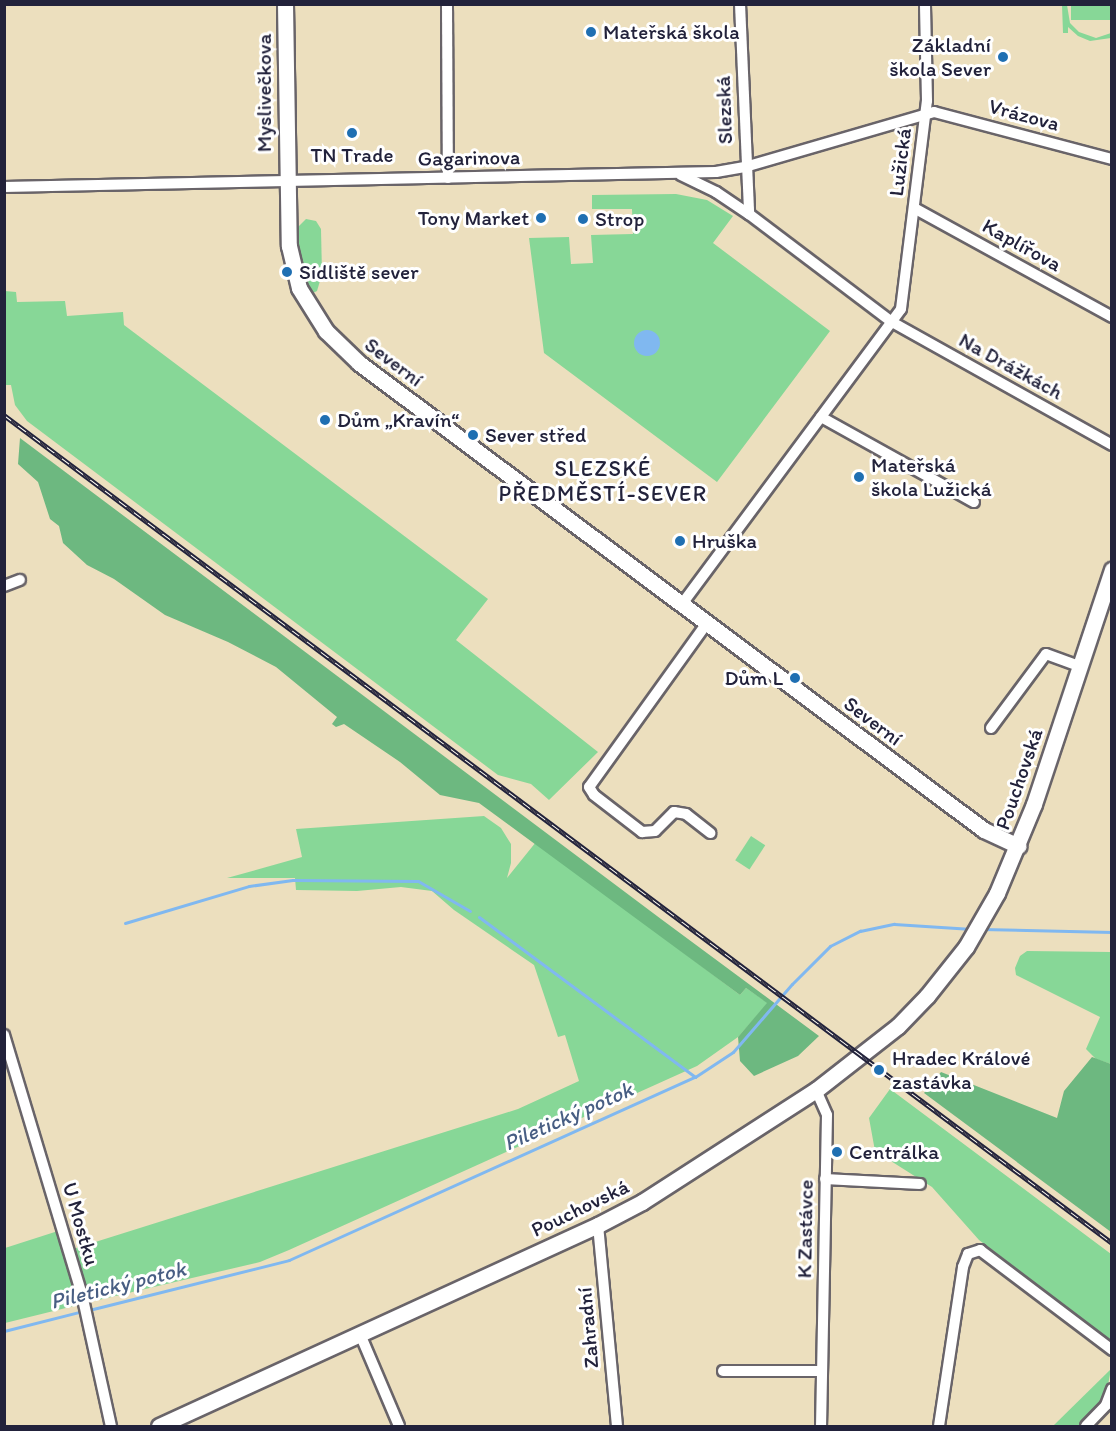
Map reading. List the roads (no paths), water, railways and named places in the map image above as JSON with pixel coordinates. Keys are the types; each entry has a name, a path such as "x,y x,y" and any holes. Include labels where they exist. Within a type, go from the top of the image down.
{"street":[{"name":"Myslivečkova","path":"285,4 286,182"},
{"path":"447,4 448,178"},
{"name":"Slezská","path":"740,4 748,214"},
{"name":"Lužická","path":"892,322 901,309 926,113 925,4"},
{"name":"Gagarinova","path":"4,187 716,172 745,167 926,113"},
{"name":"Vrázova","path":"926,113 941,113 1112,159"},
{"path":"678,173 716,192 748,214 892,322 682,604"},
{"name":"Severní","path":"286,182 290,246 296,277 310,308 335,342 359,363 984,830 1018,846"},
{"name":"Kaplířova","path":"914,208 1112,317"},
{"name":"Na Drážkách","path":"892,322 1112,445"},
{"path":"821,417 974,502"},
{"name":"Pouchovská","path":"159,1426 598,1225 642,1202 816,1090 898,1026 927,996 966,947 989,907 1018,846 1112,570"},
{"path":"4,586 20,580"},
{"path":"707,622 589,787 594,795 642,832 655,831 674,812 686,814 710,832"},
{"name":"Pouchovská","path":"991,728 1046,654 1079,666"},
{"name":"U Mostku","path":"4,1035 83,1299 111,1426"},
{"name":"K Zastávce","path":"816,1090 827,1115 821,1426"},
{"path":"825,1179 920,1184"},
{"name":"Zahradní","path":"598,1225 617,1426"},
{"path":"939,1426 963,1267 968,1254 980,1250 1112,1350"},
{"path":"360,1334 399,1426"},
{"path":"723,1371 822,1371"},
{"path":"1086,1426 1109,1407 1112,1389"}],"water":[{"path":"647,330 656,334 660,343 656,352 647,356 638,352 634,343 638,334"}],"waterway":[{"path":"125,923 249,886 293,880 418,881 470,911"},
{"path":"479,917 695,1077"},
{"name":"Piletický potok","path":"89,1310 289,1260 695,1077 733,1052 792,984 830,946 860,931 894,924 972,929"},
{"name":"Piletický potok","path":"981,929 1112,932"},
{"name":"Piletický potok","path":"4,1331 83,1311"}],"railway":[{"path":"4,415 1112,1243"}],"place":[{"name":"Mateřská škola","path":"591,32"},
{"name":"Základní škola Sever","path":"1003,57"},
{"name":"TN Trade","path":"352,133"},
{"name":"Tony Market","path":"541,218"},
{"name":"Strop","path":"583,219"},
{"name":"Sídliště sever","path":"287,272"},
{"name":"Dům „Kravín“","path":"325,420"},
{"name":"Sever střed","path":"473,435"},
{"name":"Mateřská škola Lužická","path":"859,477"},
{"name":"Hruška","path":"680,541"},
{"name":"Dům L","path":"795,678"},
{"name":"Hradec Králové zastávka","path":"879,1070"},
{"name":"Centrálka","path":"837,1152"}],"district":[{"name":"SLEZSKÉ PŘEDMĚSTÍ-SEVER","path":"603,480"}]}
